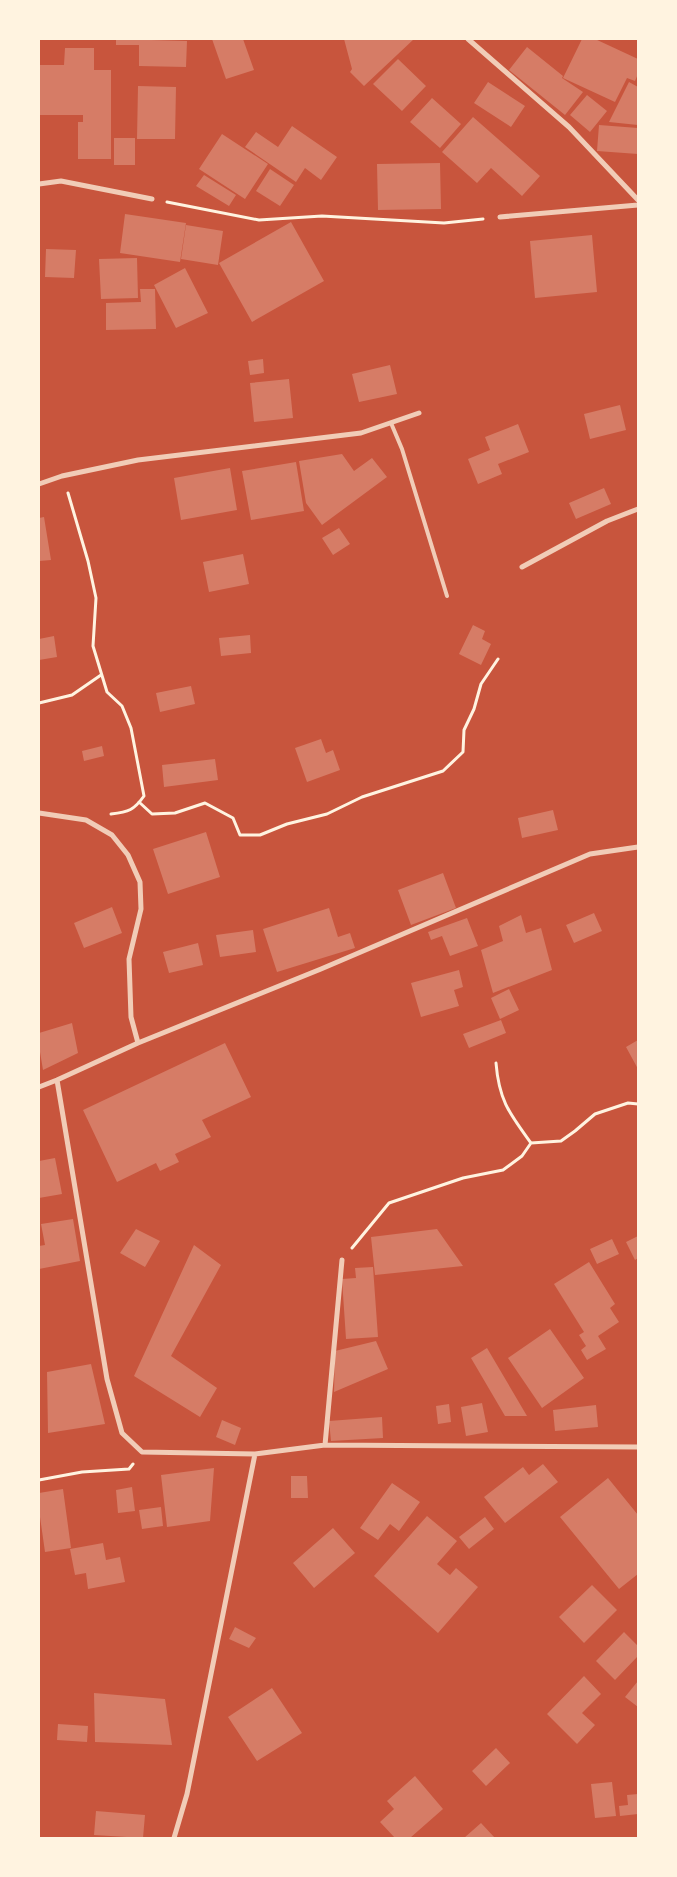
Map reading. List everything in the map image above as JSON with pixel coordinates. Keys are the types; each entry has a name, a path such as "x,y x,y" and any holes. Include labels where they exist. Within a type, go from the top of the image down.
{"street":[{"path":"468,39 569,127 638,200"},
{"path":"39,184 61,181 152,199"},
{"path":"500,217 638,206"},
{"path":"39,484 62,476 138,460 361,433 420,413"},
{"path":"522,567 607,521 638,509"},
{"path":"39,813 86,820 112,836 128,855 140,882 141,909 129,959 131,1017 138,1043"},
{"path":"39,1087 138,1043 590,854 638,847"},
{"path":"57,1080 107,1380 122,1433 142,1452 255,1454 325,1445 638,1447"},
{"path":"325,1445 342,1260"},
{"path":"174,1838 188,1794 255,1454"}],"lane":[{"path":"391,423 402,449 447,596"}],"path":[{"path":"152,199 259,220 322,216 444,223 500,217"},
{"path":"62,476 76,515 96,598 93,646 107,692 122,706 132,728 144,796 136,808 123,813 86,820"},
{"path":"139,802 152,814 175,813 205,803 233,818 240,835 260,835 287,824 326,814 362,797 443,771 463,752 464,730 474,709 481,684 498,659"},
{"path":"39,703 72,695 101,675"},
{"path":"496,1063 497,1084 507,1109 531,1143"},
{"path":"531,1143 561,1141 595,1114 628,1103 638,1104"},
{"path":"342,1260 390,1203 463,1178 503,1170 522,1156 531,1143"},
{"path":"39,1480 82,1472 129,1469 142,1452"}],"building":[{"path":"116,39 187,41 186,67 139,66 139,45 116,45"},
{"path":"212,39 243,39 254,70 226,79"},
{"path":"344,39 414,39 364,86 350,72 352,69"},
{"path":"582,39 595,39 638,59 638,74 635,81 627,78 615,102 563,78"},
{"path":"527,47 563,76 562,78 583,92 565,115 509,70"},
{"path":"65,48 94,48 94,70 111,70 111,159 78,159 78,122 83,122 83,115 39,115 39,65 64,65"},
{"path":"398,59 426,86 402,111 373,84"},
{"path":"488,82 525,106 511,127 474,103"},
{"path":"629,82 638,87 638,125 609,122"},
{"path":"138,86 176,87 175,139 137,139"},
{"path":"587,95 607,111 590,132 570,115"},
{"path":"432,98 461,124 440,148 410,122"},
{"path":"473,117 540,176 522,196 491,168 477,183 442,152"},
{"path":"599,125 638,128 638,154 597,151"},
{"path":"292,126 337,157 321,180 305,168 296,182 245,147 256,132 278,147"},
{"path":"222,134 268,164 245,199 199,169"},
{"path":"114,138 135,138 135,165 114,165"},
{"path":"440,163 441,209 378,210 377,164"},
{"path":"270,169 294,185 280,206 256,191"},
{"path":"204,175 236,195 229,206 196,186"},
{"path":"125,214 186,223 180,262 120,253"},
{"path":"291,222 324,281 252,322 219,263"},
{"path":"186,225 223,231 218,265 181,259"},
{"path":"592,235 597,292 535,298 530,241"},
{"path":"46,249 76,250 74,278 45,277"},
{"path":"137,258 138,298 101,299 99,259"},
{"path":"185,268 208,313 176,328 154,285"},
{"path":"140,289 155,289 156,329 106,330 106,303 141,302"},
{"path":"263,359 264,373 250,375 248,361"},
{"path":"390,365 397,394 359,402 352,374"},
{"path":"289,379 293,418 254,422 250,383"},
{"path":"620,405 626,430 590,439 584,414"},
{"path":"518,424 529,452 498,464 502,474 478,484 468,459 490,450 485,437"},
{"path":"342,454 354,471 372,458 387,477 322,525 306,503 299,461"},
{"path":"296,462 304,511 251,520 242,471"},
{"path":"230,468 237,510 181,520 174,478"},
{"path":"604,488 611,504 576,519 569,503"},
{"path":"44,517 51,560 39,561 39,518"},
{"path":"339,528 350,544 333,555 322,538"},
{"path":"243,554 249,584 209,592 203,562"},
{"path":"473,625 485,631 482,639 491,644 481,665 459,654"},
{"path":"250,635 251,653 221,656 219,638"},
{"path":"54,636 57,657 39,660 39,639"},
{"path":"191,686 195,704 160,712 156,693"},
{"path":"321,739 326,753 333,750 340,770 307,782 295,748"},
{"path":"102,746 104,756 84,761 82,751"},
{"path":"215,759 218,780 164,787 162,765"},
{"path":"553,810 558,830 522,838 518,818"},
{"path":"206,832 220,877 168,894 153,849"},
{"path":"443,873 456,908 411,925 398,890"},
{"path":"112,907 122,933 84,948 74,923"},
{"path":"329,908 338,937 350,933 355,948 277,972 263,929"},
{"path":"594,913 602,931 574,943 566,925"},
{"path":"521,915 526,933 541,928 552,970 493,993 481,950 503,941 499,926"},
{"path":"467,918 478,946 450,956 442,936 431,940 428,932"},
{"path":"253,930 256,952 220,957 216,935"},
{"path":"198,943 203,965 169,973 163,952"},
{"path":"459,970 463,987 454,990 459,1006 421,1017 411,983"},
{"path":"509,989 519,1010 500,1019 491,998"},
{"path":"501,1020 506,1033 469,1048 463,1034"},
{"path":"72,1023 78,1053 43,1070 39,1033"},
{"path":"638,1040 638,1069 626,1047"},
{"path":"225,1043 251,1097 202,1120 211,1137 175,1154 179,1162 160,1171 156,1163 117,1182 83,1110"},
{"path":"55,1158 62,1194 39,1198 39,1161"},
{"path":"73,1219 80,1261 39,1269 39,1246 45,1245 41,1224"},
{"path":"136,1229 160,1241 145,1267 120,1253"},
{"path":"437,1229 463,1266 375,1275 371,1237"},
{"path":"638,1236 638,1258 635,1260 626,1242"},
{"path":"612,1239 619,1254 597,1264 590,1249"},
{"path":"194,1245 221,1265 171,1356 217,1388 200,1417 134,1376"},
{"path":"589,1262 615,1304 610,1308 619,1322 598,1336 606,1349 587,1360 581,1350 586,1346 579,1335 584,1332 554,1284"},
{"path":"373,1267 378,1337 346,1339 342,1279 356,1278 355,1268"},
{"path":"550,1329 584,1378 542,1408 508,1358"},
{"path":"376,1341 388,1369 334,1392 335,1351"},
{"path":"487,1348 527,1416 505,1416 471,1358"},
{"path":"91,1364 105,1424 48,1433 47,1372"},
{"path":"482,1403 488,1432 466,1436 461,1407"},
{"path":"449,1404 451,1422 438,1424 436,1406"},
{"path":"596,1405 598,1427 555,1431 553,1410"},
{"path":"382,1417 383,1438 331,1441 329,1421"},
{"path":"222,1420 241,1428 235,1445 216,1437"},
{"path":"543,1464 558,1482 505,1523 484,1497 523,1467 529,1475"},
{"path":"214,1468 210,1521 167,1527 161,1475"},
{"path":"291,1476 307,1476 308,1498 291,1498"},
{"path":"608,1478 638,1515 638,1574 619,1589 560,1517"},
{"path":"392,1483 420,1502 399,1531 390,1524 378,1540 360,1528"},
{"path":"132,1487 135,1511 118,1513 116,1490"},
{"path":"63,1489 71,1548 45,1552 39,1510 39,1493"},
{"path":"161,1507 163,1526 142,1529 139,1510"},
{"path":"427,1516 457,1541 437,1564 450,1575 456,1568 478,1587 438,1633 374,1576"},
{"path":"485,1517 494,1529 469,1549 459,1537"},
{"path":"333,1528 355,1553 314,1588 293,1563"},
{"path":"103,1543 106,1560 120,1557 125,1582 88,1589 86,1573 75,1575 70,1549"},
{"path":"592,1585 617,1610 584,1643 559,1617"},
{"path":"235,1627 256,1638 249,1648 229,1639"},
{"path":"624,1632 638,1646 638,1656 615,1680 596,1661"},
{"path":"584,1676 601,1694 582,1713 595,1725 577,1744 547,1714"},
{"path":"638,1681 638,1707 625,1697"},
{"path":"272,1688 302,1733 257,1761 228,1717"},
{"path":"94,1693 165,1699 172,1745 95,1742"},
{"path":"58,1724 88,1726 87,1742 57,1740"},
{"path":"496,1748 510,1763 486,1786 472,1771"},
{"path":"415,1776 443,1809 410,1838 395,1838 380,1822 394,1809 387,1801"},
{"path":"612,1782 616,1816 595,1818 591,1784"},
{"path":"638,1794 638,1814 620,1816 619,1806 628,1805 627,1795"},
{"path":"96,1811 145,1815 143,1838 94,1835"},
{"path":"481,1823 495,1838 464,1838"}]}
